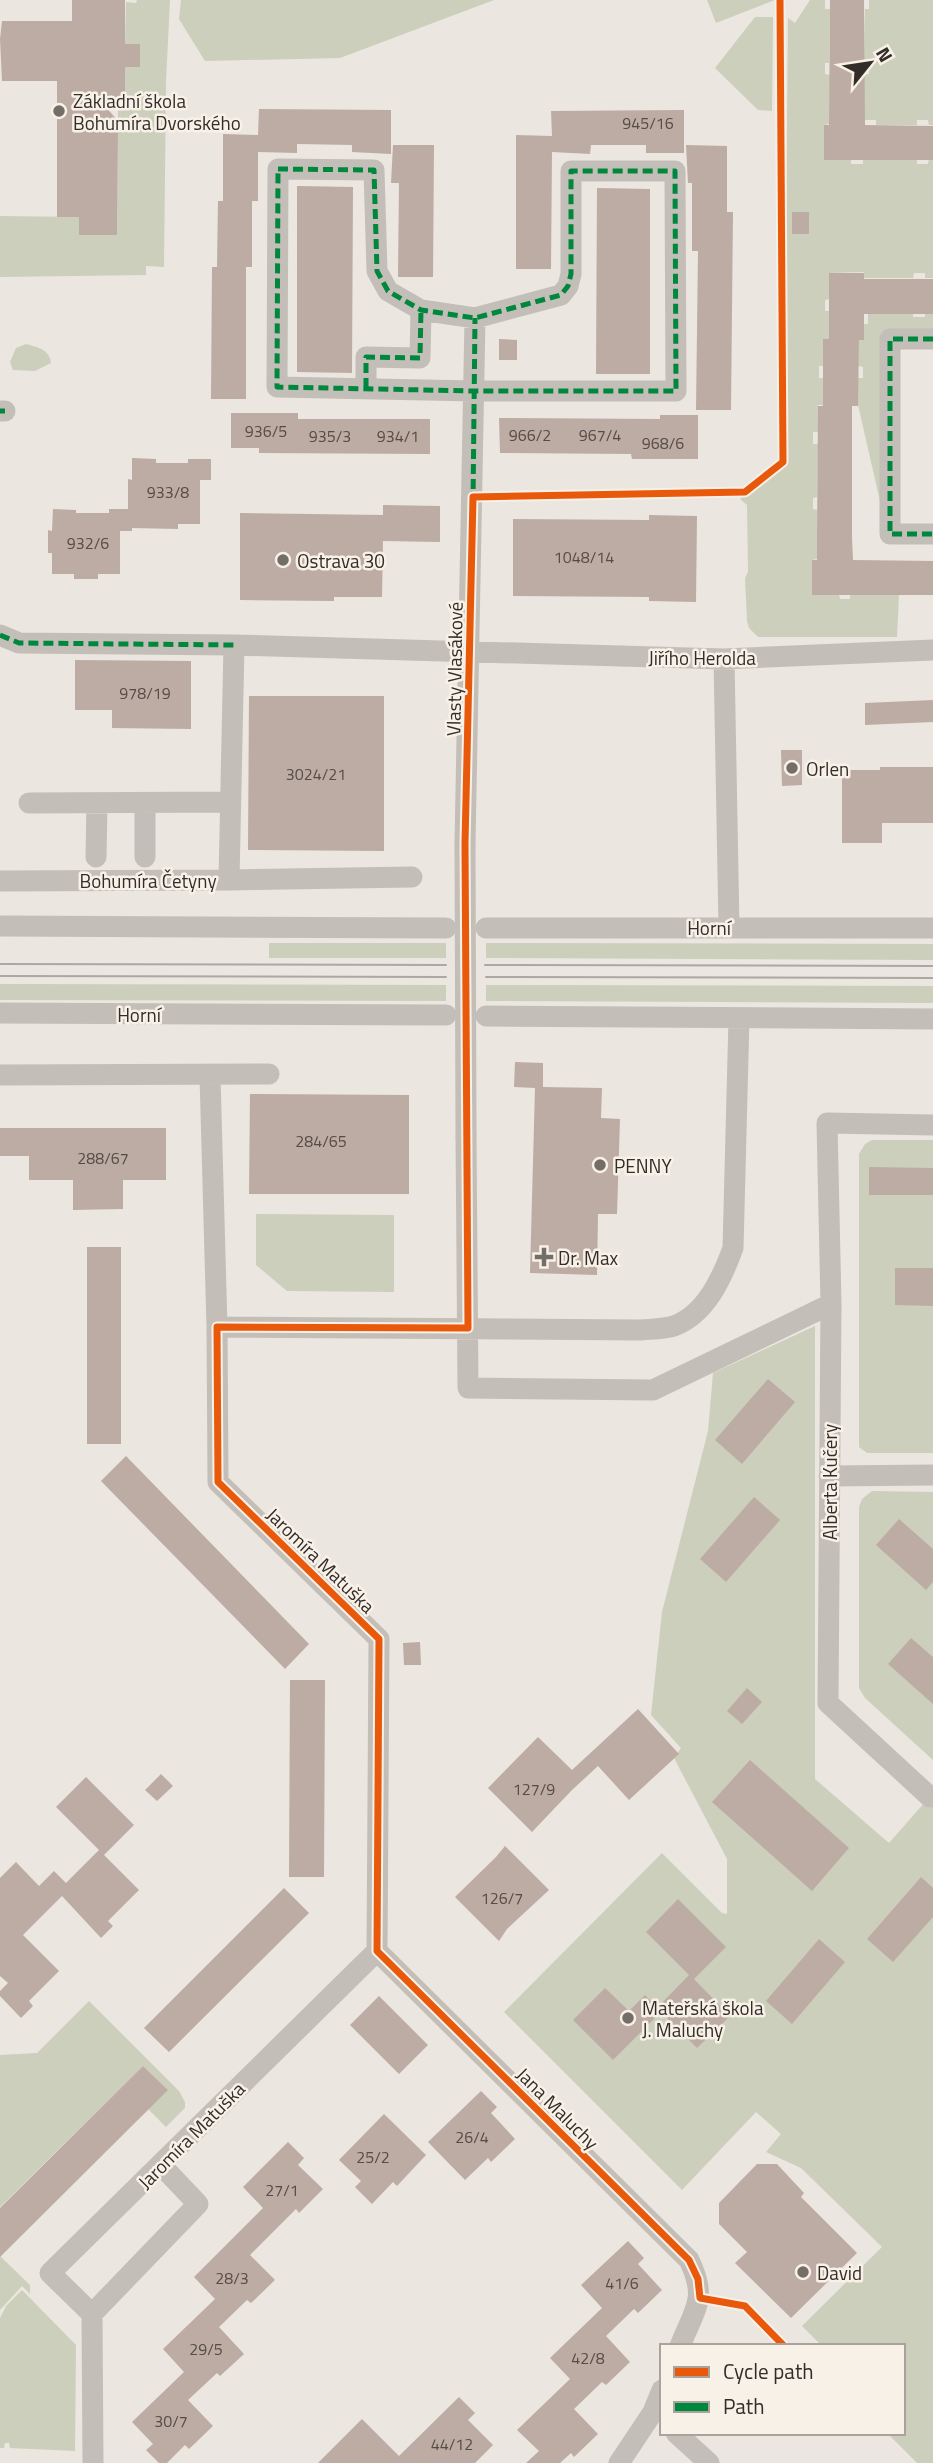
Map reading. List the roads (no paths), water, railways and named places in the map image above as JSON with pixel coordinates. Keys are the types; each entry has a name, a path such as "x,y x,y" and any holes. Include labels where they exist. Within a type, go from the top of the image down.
{"street":[{"path":"278,169 374,170 377,271 388,291 421,310 475,318 561,295 570,280 571,171 675,171 676,391 474,391 277,387 278,169"},
{"path":"366,388 366,357 420,358 421,310"},
{"name":"Vlasty Vlasákové","path":"475,318 466,843 468,1388 653,1390 831,1304"},
{"path":"933,339 890,339 890,534 933,534"},
{"path":"0,635 19,643 234,645 470,653"},
{"name":"Bohumíra Četyny","path":"0,881 229,880 234,645"},
{"name":"Jiřího Herolda","path":"470,653 724,659 933,650"},
{"path":"724,659 730,927"},
{"path":"29,803 230,802"},
{"path":"96,857 97,803"},
{"path":"145,803 145,857"},
{"path":"229,880 412,877"},
{"path":"0,926 446,928"},
{"name":"Horní","path":"486,928 933,928"},
{"name":"Horní","path":"0,1013 446,1015"},
{"path":"486,1016 933,1019"},
{"path":"217,1326 642,1330 675,1325 700,1308 722,1278 733,1248 739,1018"},
{"path":"0,1075 269,1074"},
{"name":"Jaromíra Matuška","path":"92,2314 50,2273 377,1951 379,1639 218,1482 217,1326 209,1076"},
{"name":"Alberta Kučery","path":"930,1797 828,1703 831,1304 827,1124 933,1125"},
{"path":"829,1476 933,1475"},
{"name":"Jana Maluchy","path":"377,1951 689,2260 698,2279 700,2298 681,2344"},
{"path":"93,2463 92,2314 198,2204 161,2165"},
{"path":"619,2463 657,2416"},
{"path":"678,2435 709,2463"}],"tram line":[{"path":"0,964 446,965"},
{"path":"485,965 933,966"},
{"path":"0,976 446,977"},
{"path":"486,977 933,978"}],"place":[{"name":"Základní škola Bohumíra Dvorského","path":"59,111"},
{"name":"Ostrava 30","path":"283,560"},
{"name":"Orlen","path":"792,768"},
{"name":"PENNY","path":"600,1165"},
{"name":"Dr. Max","path":"544,1257"},
{"name":"Mateřská škola J. Maluchy","path":"628,2018"},
{"name":"David","path":"803,2272"}]}
